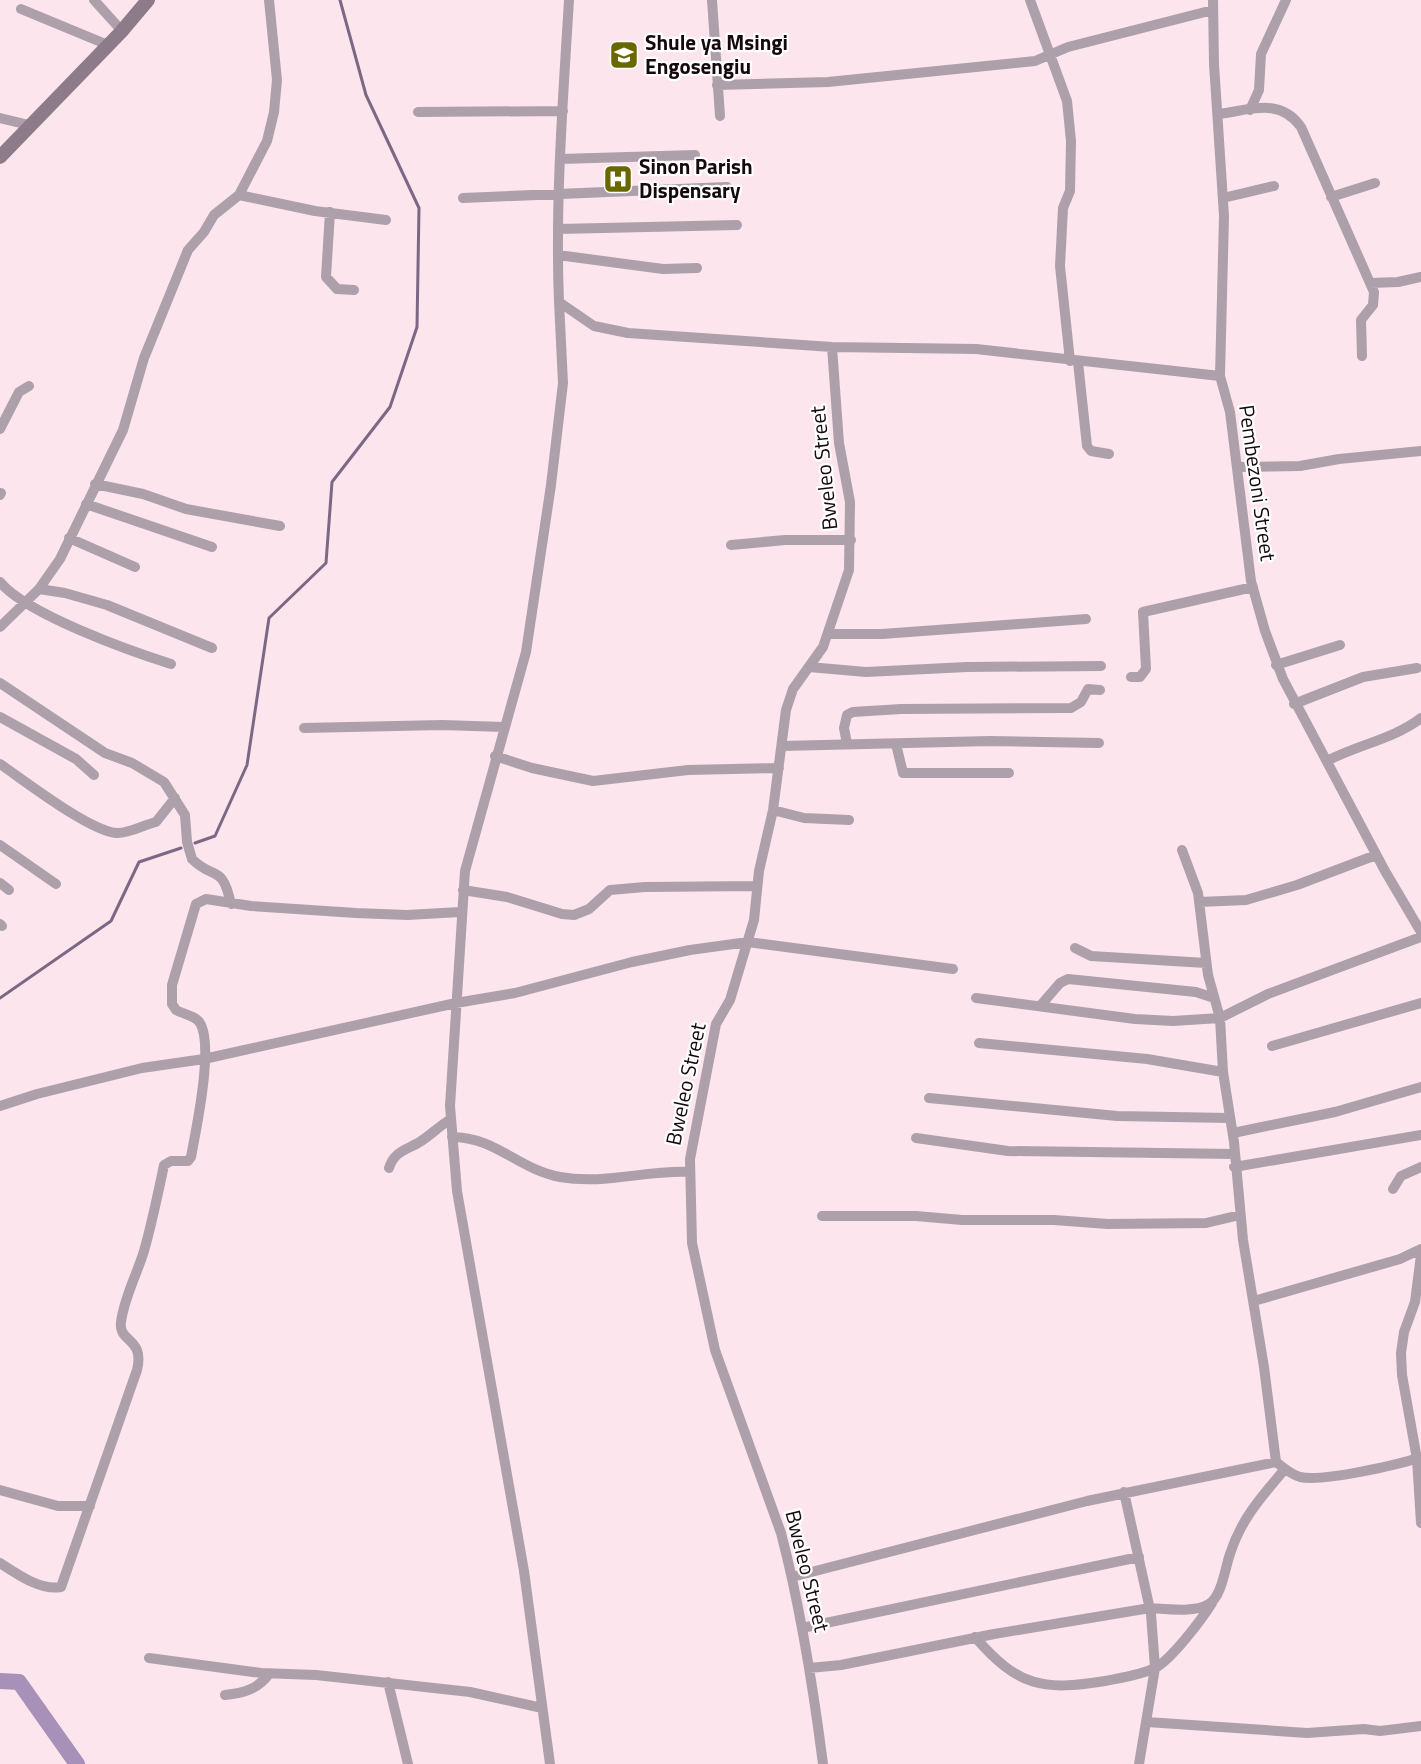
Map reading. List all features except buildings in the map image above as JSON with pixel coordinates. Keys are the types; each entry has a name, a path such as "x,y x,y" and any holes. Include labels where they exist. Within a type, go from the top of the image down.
{"street":[{"path":"94,0 122,31"},
{"path":"0,157 122,31 148,0"},
{"path":"0,627 39,589 60,559 124,427 144,358 188,250 214,215 239,195 267,141 274,112 277,80 269,0"},
{"path":"550,1764 524,1571 457,1191 451,1119 460,912 465,871 495,756 526,652 551,485 563,383 558,229 569,0"},
{"path":"712,0 720,116"},
{"path":"1030,0 1067,101 1071,141 1070,191 1062,218 1060,266 1088,446 1091,451 1109,454"},
{"path":"1250,110 1259,90 1261,54 1286,0"},
{"path":"717,85 828,82 1035,61 1050,54 1213,5"},
{"name":"Pembezoni Street","path":"1213,5 1223,198 1224,306 1220,376 1230,412 1252,587 1276,665 1294,704 1376,855 1421,932"},
{"path":"21,9 108,45"},
{"path":"1218,114 1278,108 1293,116 1301,127 1371,283 1375,300 1361,320 1362,356"},
{"path":"418,112 563,111"},
{"path":"0,118 30,125"},
{"path":"560,159 694,155"},
{"path":"1331,197 1375,183"},
{"path":"1223,198 1274,186"},
{"path":"463,198 559,192 727,187"},
{"path":"239,195 386,220"},
{"path":"330,212 326,277 337,289 354,290"},
{"path":"558,229 736,225"},
{"path":"558,255 663,269 697,268"},
{"path":"1371,283 1398,282 1421,277"},
{"path":"559,302 594,326 628,333 832,347 976,349 1074,362 1220,376"},
{"name":"Bweleo Street","path":"823,1764 809,1668 792,1577 781,1533 715,1350 692,1242 689,1172 696,1116 716,1024 730,1000 754,920 757,886 773,810 789,699 828,634 849,570 850,502 839,443 832,347"},
{"path":"0,429 19,392 29,386"},
{"path":"1237,467 1300,466 1339,459 1421,451"},
{"path":"95,484 143,494 186,509 280,526"},
{"path":"86,504 212,547"},
{"path":"69,538 135,567"},
{"path":"731,545 785,540 851,540"},
{"path":"0,582 24,602 127,649 171,664"},
{"path":"1131,677 1140,677 1146,669 1143,612 1252,587"},
{"path":"39,589 65,593 107,605 212,648"},
{"path":"828,634 882,634 1086,619"},
{"path":"1276,665 1340,645"},
{"path":"809,667 866,672 967,667 1101,666"},
{"path":"1294,704 1363,677 1417,668"},
{"path":"0,683 105,753 132,763 164,782 185,814 192,860 221,877 226,884 231,904"},
{"path":"847,744 844,721 846,715 853,712 901,708 1071,708 1081,702 1088,689 1100,690"},
{"path":"0,717 76,759 94,775"},
{"path":"1327,761 1350,749 1406,729 1421,718"},
{"path":"304,728 442,725 504,728"},
{"path":"782,746 990,741 1099,743"},
{"path":"896,744 900,769 903,773 1009,772"},
{"path":"495,756 532,768 593,781 688,770 779,768"},
{"path":"0,764 69,810 103,830 115,833 129,832 142,825 156,822 176,798"},
{"path":"773,810 804,819 849,820"},
{"path":"0,845 56,884"},
{"path":"975,1638 995,1661 1008,1670 1048,1686 1091,1683 1155,1668 1198,1625 1212,1602 1238,1530 1280,1466 1240,1215 1234,1167 1233,1132 1223,1072 1220,1018 1206,963 1199,902 1182,850"},
{"path":"1199,902 1246,900 1297,885 1376,855"},
{"path":"463,890 507,897 562,914 574,915 589,909 610,890 757,886"},
{"path":"0,1563 52,1589 61,1587 139,1363 138,1348 123,1334 121,1321 144,1250 164,1165 171,1161 188,1161 191,1157 201,1098 204,1059 202,1027 198,1020 176,1010 172,1004 172,985 196,903 206,899 231,904 380,914 460,912"},
{"path":"976,998 1135,1019 1182,1021 1220,1018 1268,994 1421,937"},
{"path":"0,1106 27,1096 142,1068 204,1059 456,1003 515,993 632,962 748,942 953,969"},
{"path":"1075,948 1091,956 1206,963"},
{"path":"1041,1005 1049,999 1060,983 1068,979 1196,992 1214,998"},
{"path":"1272,1046 1421,1003"},
{"path":"979,1043 1148,1059 1223,1072"},
{"path":"1233,1132 1335,1112 1421,1087"},
{"path":"929,1098 1117,1116 1229,1118"},
{"path":"389,1168 396,1155 451,1119"},
{"path":"1234,1167 1421,1135"},
{"path":"452,1137 476,1138 533,1170 577,1180 600,1181 652,1172 689,1172"},
{"path":"916,1138 1008,1151 1234,1154"},
{"path":"1392,1189 1401,1176 1421,1167"},
{"path":"822,1216 916,1216 962,1220 1042,1220 1108,1224 1206,1223 1240,1215"},
{"path":"1254,1301 1372,1268 1421,1249"},
{"path":"1421,1255 1415,1302 1404,1332 1401,1353 1402,1375 1419,1458 1421,1523"},
{"path":"792,1577 1124,1492 1280,1466 1303,1478 1352,1473 1419,1458"},
{"path":"0,1490 58,1506 90,1506"},
{"path":"1124,1492 1150,1608 1155,1668 1148,1722 1138,1764"},
{"path":"801,1628 1139,1557"},
{"path":"809,1668 841,1665 975,1638 1150,1608 1174,1610 1207,1606 1212,1602"},
{"path":"149,1659 269,1674 388,1682 470,1692 542,1708"},
{"path":"225,1695 249,1691 263,1682 269,1674"},
{"path":"388,1682 408,1764"},
{"path":"1148,1722 1307,1733 1364,1729 1380,1731 1421,1726"}],"waterway":[{"path":"195,843 215,836 247,765 269,618 326,563 332,482 390,407 417,327 419,208 366,95 340,0"},
{"path":"0,998 111,921 139,862 181,848"},
{"path":"0,1681 19,1682 77,1764"}],"place":[{"name":"Shule ya Msingi Engosengiu","path":"624,55"},
{"name":"Sinon Parish Dispensary","path":"618,179"}]}
